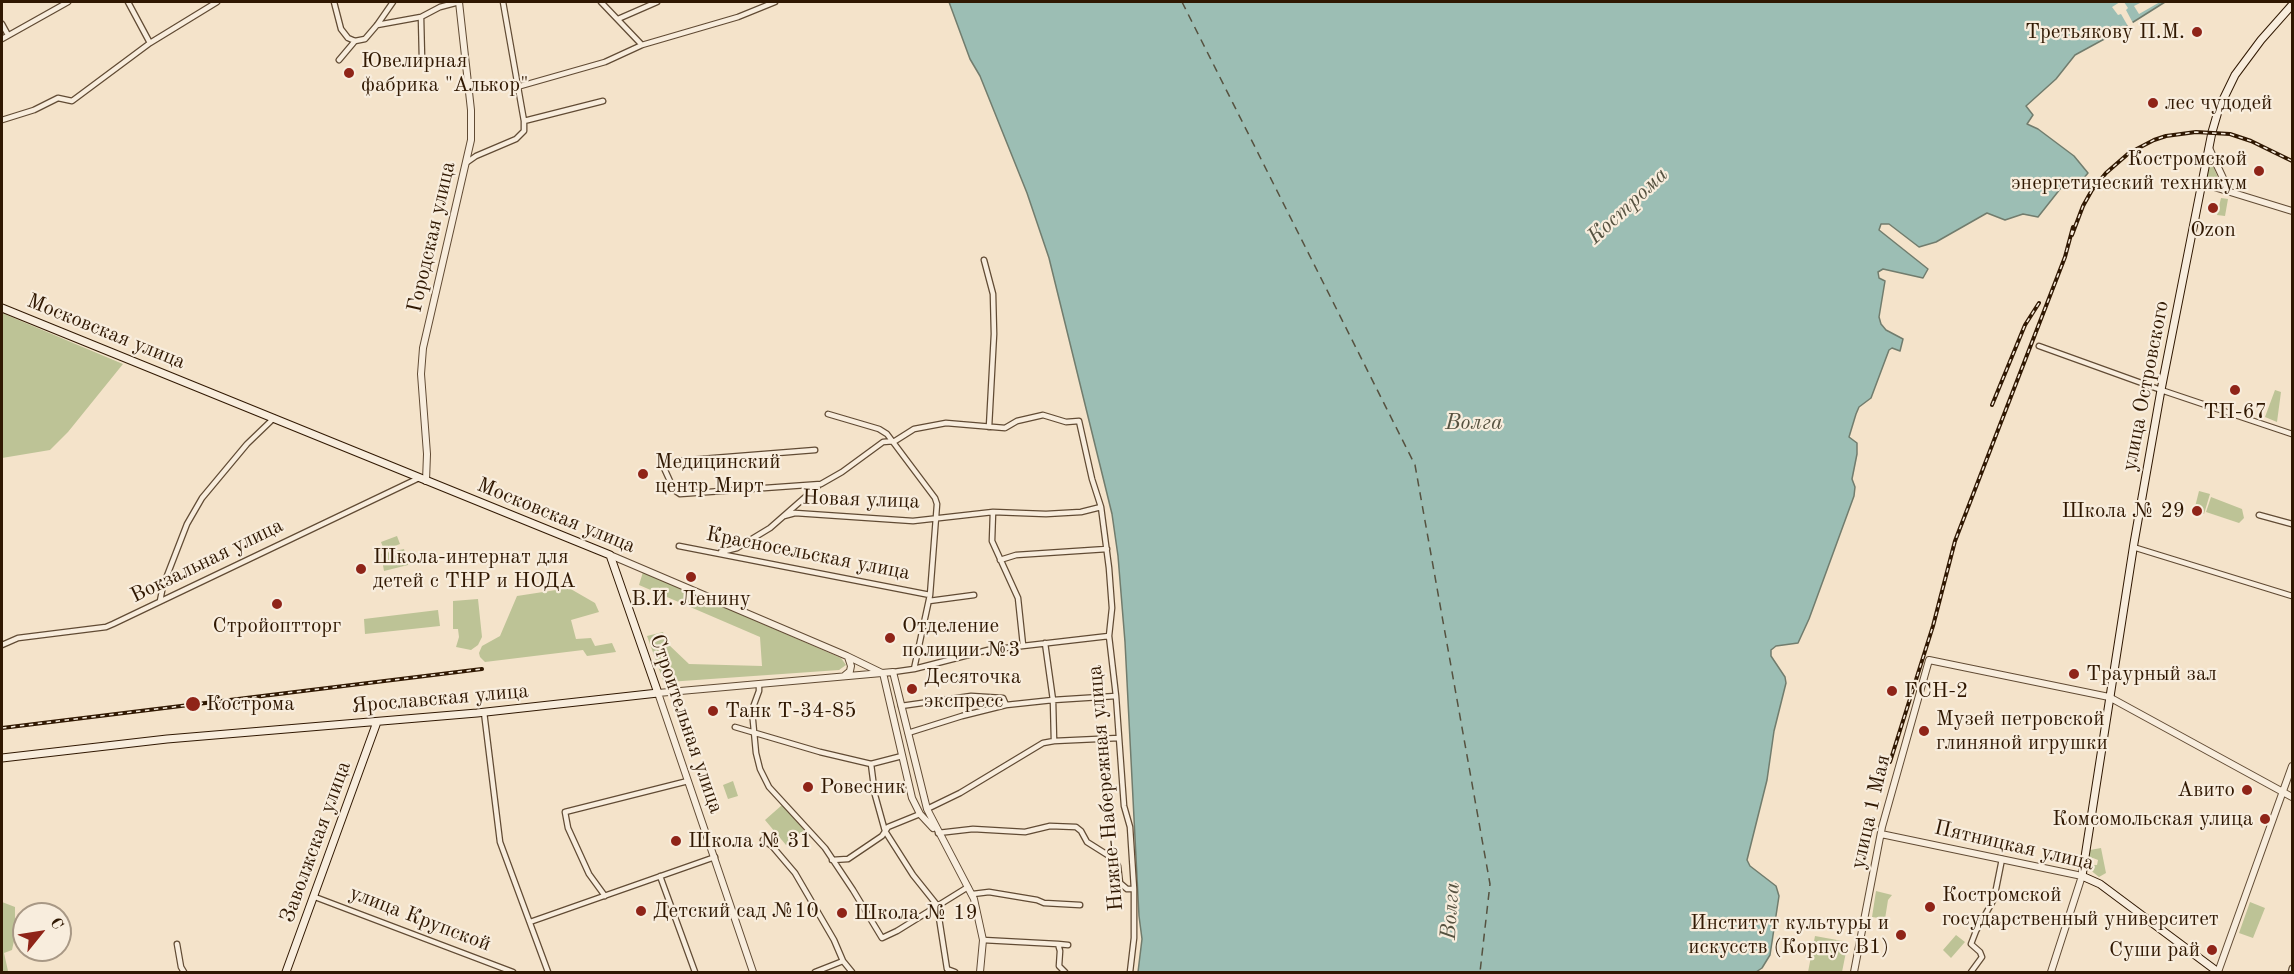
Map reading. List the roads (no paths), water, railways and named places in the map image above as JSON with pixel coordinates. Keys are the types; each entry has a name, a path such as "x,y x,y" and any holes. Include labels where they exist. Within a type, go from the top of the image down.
{"main road":[{"name":"улица Островского","path":"2082,876 2133,547 2201,183 2218,108 2231,81 2260,40 2292,4"},
{"name":"Московская улица","path":"2,308 610,555"},
{"name":"Строительная улица","path":"610,555 658,693"},
{"name":"Ярославская улица","path":"2,758 658,693"},
{"name":"Заволжская улица","path":"286,972 377,722"},
{"name":"Пятницкая улица","path":"2082,876 2100,884 2218,972"}],"street":[{"path":"2,39 68,2"},
{"path":"128,2 150,43"},
{"path":"2,120 34,110 58,98 72,101 150,43 217,2"},
{"path":"334,2 341,29 348,38 355,41 365,39 393,2"},
{"path":"377,25 421,17 440,7 459,2"},
{"name":"Городская улица","path":"423,479 427,454 421,374 423,348 471,140 471,110 459,2"},
{"path":"466,163 476,156 521,136 524,121 503,2"},
{"path":"601,2 642,45"},
{"path":"618,19 657,2"},
{"path":"517,87 605,62 642,45 738,16 775,2"},
{"path":"421,17 422,58"},
{"path":"2,24 8,35"},
{"path":"339,60 355,41"},
{"path":"524,121 603,101"},
{"path":"2209,148 2229,191"},
{"path":"2201,183 2292,211"},
{"path":"718,553 737,548 749,541 784,516 821,484 842,472 883,442 895,441 914,429 937,423 989,427 994,334 993,294 984,260"},
{"path":"2039,346 2292,434"},
{"path":"828,414 879,429 895,441 938,504 930,598 914,669"},
{"name":"Нижне-Набережная улица","path":"989,427 1005,428 1017,421 1043,415 1066,422 1079,421 1101,507 1107,549 1112,608 1108,636 1116,696 1124,806 1130,827 1134,890 1134,938 1130,972"},
{"path":"160,602 163,586 187,524 202,498 247,444 274,418"},
{"path":"815,450 676,461 664,468 674,490 680,494 821,484"},
{"name":"Вокзальная улица","path":"2,645 18,638 106,627 423,479"},
{"name":"Новая улица","path":"784,516 795,513 913,521 993,512 1046,514 1081,512 1101,507"},
{"path":"993,512 992,541 1018,598 1023,645"},
{"path":"2259,515 2292,524"},
{"name":"Красносельская улица","path":"679,546 930,598 974,595"},
{"path":"2133,547 2292,596"},
{"path":"1000,560 1016,555 1107,549"},
{"name":"Московская улица","path":"610,555 883,673"},
{"path":"938,833 920,814 912,798 883,673 914,669 988,650 1108,636"},
{"path":"1045,643 1053,700 1054,741"},
{"path":"843,677 850,671 851,666 847,656"},
{"name":"улица 1 Мая","path":"1854,972 1881,834 1908,728 1929,660 2109,697"},
{"path":"893,672 927,809 973,894 981,921 983,940 980,972"},
{"name":"Ярославская улица","path":"658,693 883,673"},
{"path":"759,684 759,691 752,710 760,769 769,787 825,848 882,938 969,886"},
{"name":"Строительная улица","path":"658,693 753,972"},
{"path":"901,706 971,696 1004,698 1006,705"},
{"path":"908,734 962,716 1006,705 1116,696"},
{"path":"2109,697 2292,797"},
{"path":"484,712 500,842 548,972"},
{"path":"735,726 820,752 871,764 902,756"},
{"path":"927,809 960,793 1034,748 1054,741 1119,738"},
{"path":"871,764 875,795 885,831 913,875 937,906 948,969 955,972"},
{"path":"2218,972 2292,766"},
{"path":"605,896 589,874 568,828 565,812 688,781"},
{"path":"832,860 848,859 882,836 888,827 920,814"},
{"path":"938,833 973,829 1025,832 1050,826 1076,827 1087,842 1114,859 1118,866 1120,883 1127,889 1134,890"},
{"name":"Пятницкая улица","path":"1881,834 2082,876"},
{"path":"763,840 772,846 795,873 834,940 843,961 852,972"},
{"path":"530,922 715,857"},
{"path":"1971,972 1982,957 1971,944 1994,898 2002,859"},
{"path":"660,876 694,972"},
{"name":"улица Островского","path":"2051,972 2082,876"},
{"path":"973,894 989,892 1044,903 1080,905"},
{"name":"улица Крупской","path":"315,897 513,972"},
{"path":"983,940 1068,945"},
{"path":"177,944 184,972"},
{"path":"1058,944 1059,966 1065,972"},
{"path":"815,972 843,961"},
{"path":"2291,972 2292,968"}],"water":[{"name":"Волга","path":"949,2 2165,2 2075,55 2056,79 2026,106 2033,115 2027,124 2038,129 2074,156 2088,173 2083,179 2068,179 2038,217 2023,214 2005,220 1987,213 1936,242 1919,247 1889,224 1881,224 1879,230 1928,269 1923,278 1883,269 1878,272 1879,278 1885,281 1879,317 1886,330 1903,339 1900,351 1892,348 1889,350 1871,398 1859,407 1856,414 1849,437 1857,443 1852,479 1855,487 1854,496 1809,619 1798,643 1776,646 1771,650 1771,656 1785,677 1786,683 1774,731 1767,780 1747,860 1750,866 1776,886 1779,896 1770,955 1762,968 1756,972 1138,972 1142,939 1125,642 1112,514 1049,258 1027,193 980,76 970,59"}],"railway":[{"path":"2072,235 2083,206 2106,173 2129,153 2154,140 2196,132 2230,134 2251,141 2292,161"},
{"path":"1890,762 1933,626 1955,541 2065,257 2073,227"},
{"path":"1992,405 2025,325 2039,303"},
{"path":"2,728 482,669"}],"place":[{"name":"Третьякову П.М.","path":"2197,32"},
{"name":"Ювелирная фабрика \"Алькор\"","path":"349,73"},
{"name":"лес чудодей","path":"2153,103"},
{"name":"Костромской энергетический техникум","path":"2259,171"},
{"name":"Ozon","path":"2213,208"},
{"name":"ТП-67","path":"2235,390"},
{"name":"Медицинский центр Мирт","path":"643,474"},
{"name":"Школа № 29","path":"2197,511"},
{"name":"Школа-интернат для детей с ТНР и НОДА","path":"361,569"},
{"name":"В.И. Ленину","path":"691,577"},
{"name":"Стройоптторг","path":"277,604"},
{"name":"Отделение полиции №3","path":"890,638"},
{"name":"Траурный зал","path":"2074,674"},
{"name":"Десяточка экспресс","path":"912,689"},
{"name":"ГСН-2","path":"1892,691"},
{"name":"Кострома","path":"193,704"},
{"name":"Танк Т-34-85","path":"713,711"},
{"name":"Музей петровской глиняной игрушки","path":"1924,731"},
{"name":"Ровесник","path":"808,787"},
{"name":"Авито","path":"2247,790"},
{"name":"Комсомольская улица","path":"2265,819"},
{"name":"Школа № 31","path":"676,841"},
{"name":"Костромской государственный университет","path":"1930,907"},
{"name":"Детский сад №10","path":"641,911"},
{"name":"Школа № 19","path":"842,913"},
{"name":"Институт культуры и искусств (Корпус В1)","path":"1901,935"},
{"name":"Суши рай","path":"2212,950"}]}
